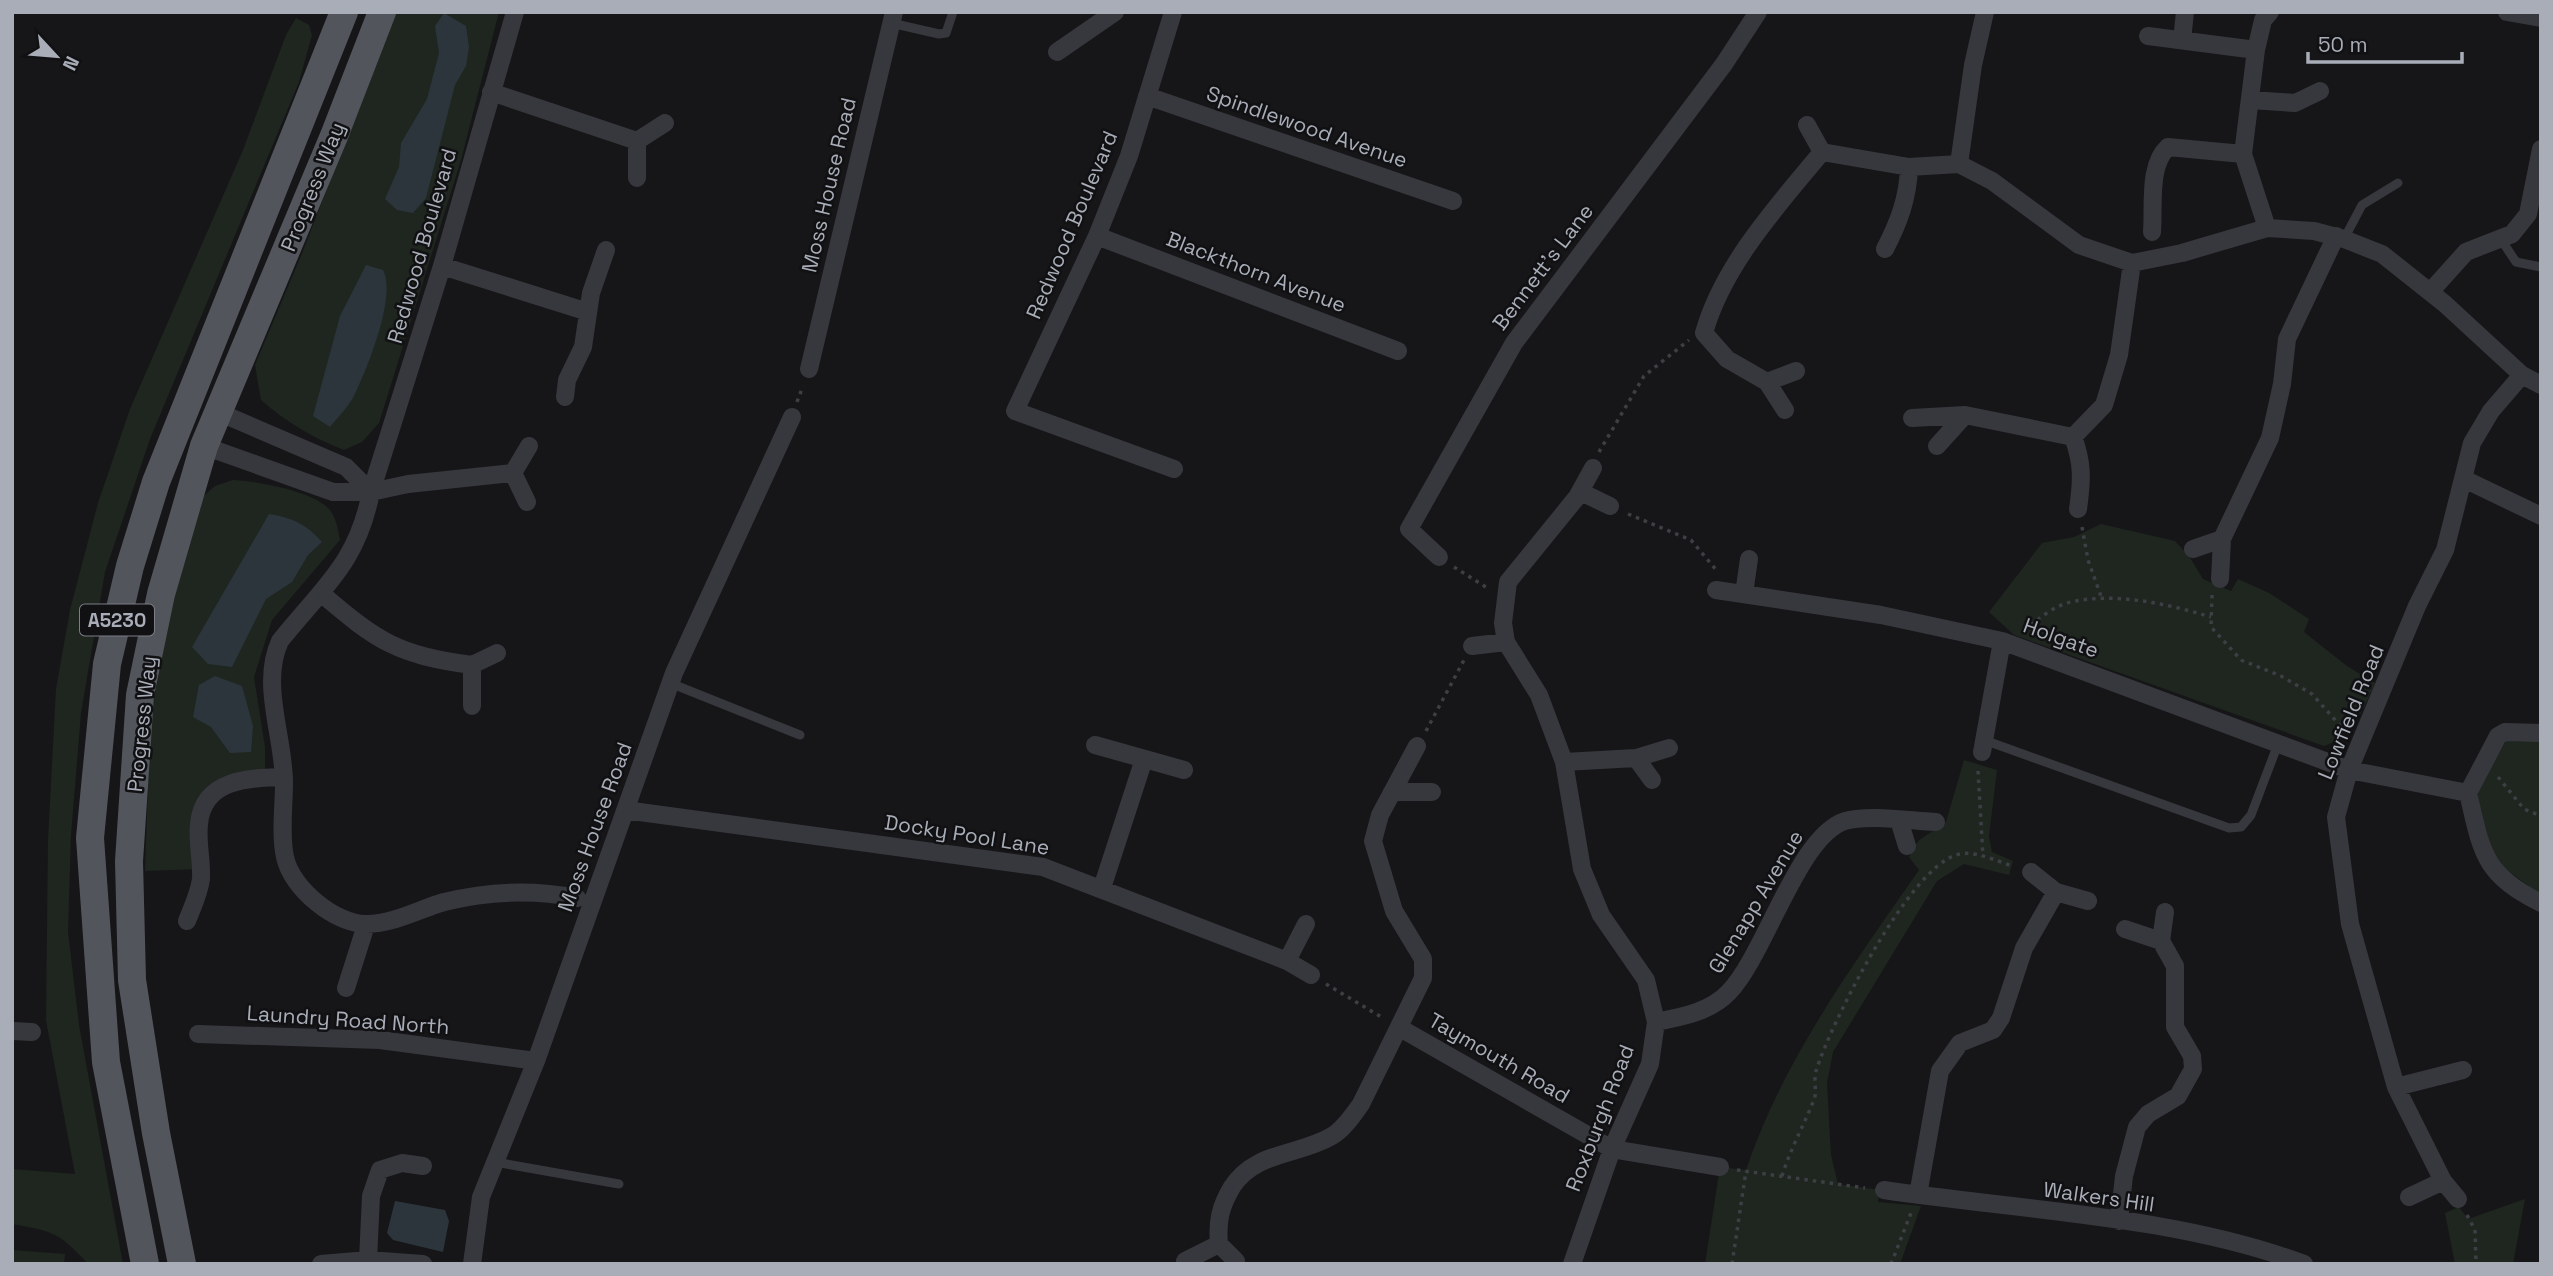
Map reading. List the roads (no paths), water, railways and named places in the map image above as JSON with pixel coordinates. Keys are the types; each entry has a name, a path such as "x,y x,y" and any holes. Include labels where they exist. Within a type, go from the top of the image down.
{"main road":[{"name":"Progress Way","path":"145,1264 106,1062 90,838 107,664 130,566 156,482 344,12"},
{"name":"Progress Way","path":"182,1264 156,1133 132,980 129,861 140,695 161,594 215,426 382,12"},
{"path":"119,615 138,591 180,456 215,426 196,386"}],"street":[{"name":"Redwood Boulevard","path":"366,925 331,912 312,899 289,871 284,856 284,777 272,690 274,654 285,635 322,594 356,544 364,525 371,492 442,266 515,12"},
{"path":"1057,52 1115,12"},
{"name":"Redwood Boulevard","path":"1173,12 1129,156 1097,236 1015,411 1174,469"},
{"name":"Bennett's Lane","path":"1439,557 1409,528 1514,343 1724,64 1758,12"},
{"path":"1959,164 1973,65 1985,12"},
{"path":"2182,40 2185,12"},
{"path":"2267,228 2243,154 2256,50 2263,20 2270,12"},
{"path":"2507,12 2541,18"},
{"name":"Moss House Road","path":"809,369 892,17"},
{"path":"2148,36 2256,50"},
{"path":"2251,100 2295,103 2320,91"},
{"path":"491,92 637,141"},
{"name":"Spindlewood Avenue","path":"1147,96 1453,201"},
{"path":"637,141 665,123"},
{"path":"1807,125 1822,152"},
{"path":"637,141 637,178"},
{"path":"2152,232 2159,155 2168,148 2243,154"},
{"path":"2430,292 2466,252 2512,234 2528,214 2541,151"},
{"path":"1822,152 1909,167 1959,164 1992,181 2079,245 2132,263 2182,253 2267,228 2314,231 2340,237 2382,254 2430,292 2522,375 2541,385"},
{"path":"1785,410 1767,382 1727,359 1704,333 1709,315 1745,251 1822,152"},
{"path":"1885,249 1900,218 1908,191 1909,167"},
{"name":"Blackthorn Avenue","path":"1097,236 1398,351"},
{"path":"2220,579 2222,539 2270,438 2282,384 2287,339 2340,237"},
{"path":"565,397 566,380 583,347 588,312 606,250"},
{"path":"2073,436 2104,405 2119,355 2132,263"},
{"path":"442,266 588,312"},
{"path":"1767,382 1796,371"},
{"name":"Lowfield Road","path":"2458,1199 2443,1181 2396,1087 2344,895 2336,817 2349,770 2417,606 2445,550 2472,443 2491,411 2522,375"},
{"path":"1912,418 1965,415 2073,436"},
{"path":"1937,446 1965,415"},
{"name":"Moss House Road","path":"472,1264 481,1197 536,1061 670,683 792,417"},
{"path":"215,426 346,467 371,492"},
{"path":"215,426 333,492 371,492 408,484 513,473"},
{"path":"2073,436 2081,457 2083,475 2078,509"},
{"path":"513,473 529,446"},
{"path":"1472,646 1506,642 1503,623 1508,582 1518,566 1581,492 1593,468"},
{"path":"513,473 527,502"},
{"path":"2464,479 2541,516"},
{"path":"1581,492 1610,506"},
{"path":"2193,549 2222,539"},
{"path":"1744,594 1749,559"},
{"name":"Holgate","path":"1716,590 1881,615 2005,642 2349,770 2468,793"},
{"path":"322,594 363,629 390,646 436,660 472,665 497,653"},
{"name":"Roxburgh Road","path":"1506,642 1539,695 1564,762 1582,869 1601,915 1646,980 1656,1023 1650,1064 1612,1149 1572,1264"},
{"path":"1983,746 2005,642"},
{"path":"471,706 472,665"},
{"path":"2541,733 2505,732 2498,736 2468,793 2488,863 2508,887 2541,903"},
{"path":"1095,745 1184,770"},
{"path":"1236,1261 1219,1244 1218,1221 1222,1203 1243,1173 1265,1159 1311,1146 1334,1135 1361,1104 1418,991 1424,968 1394,911 1373,841 1376,825 1417,747"},
{"path":"1564,762 1636,758 1669,748"},
{"path":"1636,758 1651,780"},
{"path":"1102,888 1144,759"},
{"path":"187,921 201,881 199,825 207,799 216,788 237,781 284,777"},
{"path":"1392,792 1432,793"},
{"name":"Docky Pool Lane","path":"625,810 1043,867 1287,961 1311,975"},
{"path":"1899,820 1907,846"},
{"name":"Glenapp Avenue","path":"1656,1023 1697,1013 1729,992 1761,943 1808,855 1823,834 1845,821 1936,822"},
{"path":"2031,872 2056,892 2088,901"},
{"path":"346,988 366,925 482,895 520,891 576,898"},
{"path":"1918,1195 1940,1071 1960,1044 1993,1030 2001,1018 2024,948 2056,892"},
{"path":"2119,1221 2124,1176 2137,1127 2148,1114 2178,1096 2193,1069 2192,1056 2175,1027 2175,966 2161,941 2165,912"},
{"path":"1287,961 1306,924"},
{"path":"2125,929 2161,941"},
{"name":"Taymouth Road","path":"1400,1028 1612,1149"},
{"path":"12,1031 32,1032"},
{"name":"Laundry Road North","path":"198,1034 380,1040 536,1061"},
{"path":"2396,1087 2463,1070"},
{"path":"1612,1149 1720,1167"},
{"path":"368,1260 372,1183 380,1170 402,1163 423,1166"},
{"path":"2409,1197 2443,1181"},
{"name":"Walkers Hill","path":"1884,1190 2119,1221 2257,1246 2304,1264"},
{"path":"1185,1261 1219,1244"},
{"path":"321,1264 368,1260 423,1264"}],"lane":[{"path":"892,17 939,34 946,33 953,12"},
{"path":"2340,237 2362,205 2398,183"},
{"path":"2500,238 2516,262 2541,267"},
{"path":"670,683 800,735"},
{"path":"1983,746 2229,828 2241,827 2251,815 2278,744"},
{"path":"495,1162 619,1184"}]}
